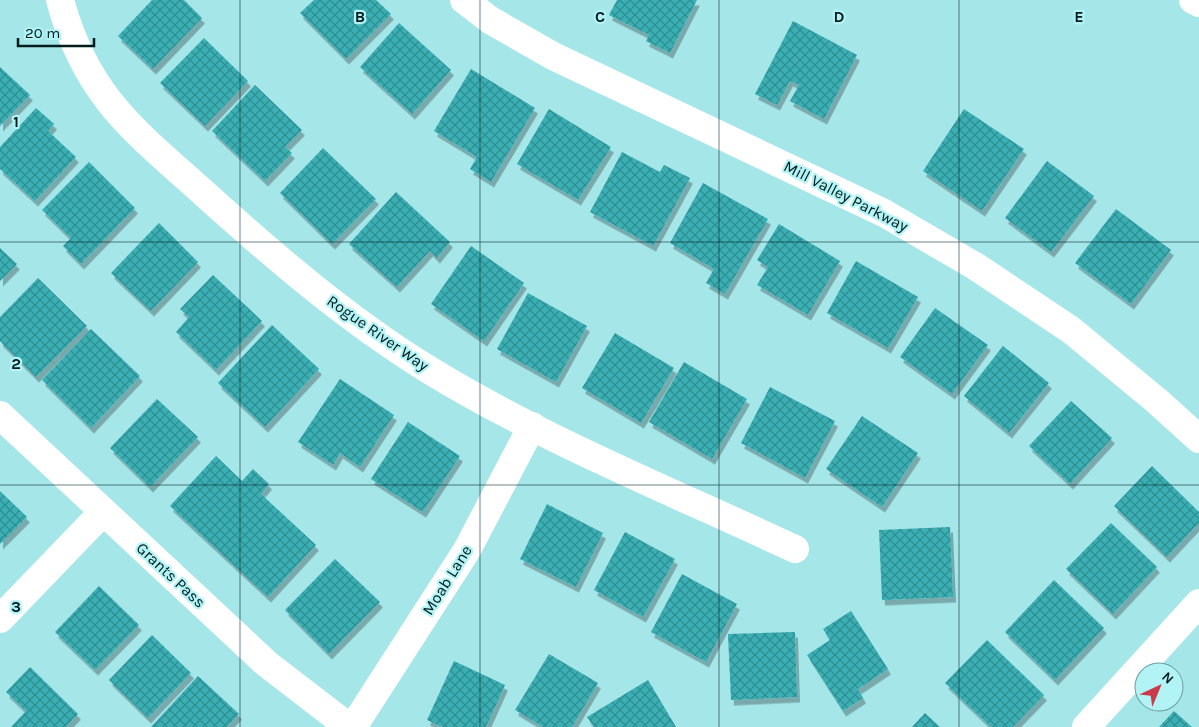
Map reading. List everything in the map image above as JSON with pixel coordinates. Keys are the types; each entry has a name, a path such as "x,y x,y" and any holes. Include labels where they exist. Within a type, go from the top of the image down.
{"street":[{"name":"Rogue River Way","path":"60,0 68,31 80,59 113,109 249,234 350,316 428,369 532,426 795,549"},
{"name":"Mill Valley Parkway","path":"464,0 490,20 553,56 884,213 975,266 1071,330 1157,401 1199,440"},
{"path":"1193,0 1199,4"},
{"name":"Grants Pass","path":"0,415 267,664 349,727"},
{"name":"Moab Lane","path":"353,727 467,550 532,426"},
{"path":"0,619 103,512"},
{"path":"1086,727 1199,603"}],"building":[{"path":"152,0 184,0 202,18 153,69 118,36"},
{"path":"314,0 376,0 391,14 346,59 300,13"},
{"path":"617,0 697,0 670,53 646,41 649,35 609,15"},
{"path":"793,21 857,55 824,119 790,101 799,85 790,81 777,105 755,94"},
{"path":"399,23 451,70 412,114 360,67"},
{"path":"204,38 248,81 205,126 160,83"},
{"path":"0,67 30,95 0,126"},
{"path":"471,69 535,108 491,182 470,169 477,157 434,131"},
{"path":"255,85 302,130 285,147 292,153 265,181 212,131"},
{"path":"36,108 54,124 48,131 76,157 35,201 0,169 0,147"},
{"path":"549,109 611,147 578,200 517,164"},
{"path":"964,109 1024,149 982,211 923,171"},
{"path":"323,148 376,199 332,244 280,193"},
{"path":"622,152 660,172 664,165 690,178 653,246 590,212"},
{"path":"1047,161 1094,196 1051,252 1005,218"},
{"path":"89,162 135,208 81,264 63,246 71,238 42,210"},
{"path":"703,183 768,219 725,294 706,283 714,269 670,243"},
{"path":"396,192 450,242 437,258 430,251 397,287 349,244"},
{"path":"1116,209 1171,250 1131,304 1075,263"},
{"path":"159,223 198,262 151,311 111,273"},
{"path":"779,224 840,261 808,315 757,285 768,267 757,260"},
{"path":"471,246 524,283 484,341 431,304"},
{"path":"0,248 17,264 0,281"},
{"path":"856,261 918,297 888,348 827,313"},
{"path":"213,275 262,321 216,370 176,332 189,317 180,309"},
{"path":"38,278 87,326 36,377 0,341 0,317"},
{"path":"528,293 587,326 556,382 497,349"},
{"path":"935,308 988,345 952,394 900,357"},
{"path":"272,325 319,369 265,427 218,383"},
{"path":"91,329 140,376 91,428 42,380"},
{"path":"615,333 674,368 641,423 582,388"},
{"path":"1003,346 1049,383 1009,433 964,396"},
{"path":"684,362 747,399 712,459 649,422"},
{"path":"340,379 394,415 360,467 340,453 333,465 298,442"},
{"path":"770,387 835,421 805,478 741,443"},
{"path":"157,399 198,437 150,487 110,448"},
{"path":"1071,401 1112,438 1070,484 1029,446"},
{"path":"862,416 918,453 882,507 826,469"},
{"path":"408,422 460,456 423,512 371,479"},
{"path":"216,456 242,481 253,469 269,484 261,494 316,545 268,597 170,506"},
{"path":"1152,466 1199,512 1199,523 1167,557 1114,506"},
{"path":"0,491 27,517 0,544"},
{"path":"547,504 603,533 576,587 520,559"},
{"path":"1111,523 1157,567 1113,614 1066,569"},
{"path":"950,527 953,597 882,600 879,530"},
{"path":"625,532 675,559 643,617 594,590"},
{"path":"335,559 380,602 329,654 285,610"},
{"path":"682,574 737,604 706,662 651,632"},
{"path":"1054,580 1104,628 1055,680 1005,632"},
{"path":"99,586 139,625 95,670 55,632"},
{"path":"851,611 888,669 858,689 863,698 843,711 807,655 830,640 823,629"},
{"path":"795,632 797,697 731,700 728,634"},
{"path":"152,635 191,673 148,718 109,680"},
{"path":"987,640 1044,695 1013,727 991,727 945,683"},
{"path":"549,654 598,683 572,727 543,727 515,710"},
{"path":"454,661 505,685 486,727 442,727 427,720"},
{"path":"30,667 78,714 66,727 11,727 26,711 6,692"},
{"path":"198,676 239,714 227,727 151,727"},
{"path":"648,680 676,727 594,727 587,717"},
{"path":"1175,712 1192,727 1159,727"},
{"path":"925,713 940,727 912,727"}]}
